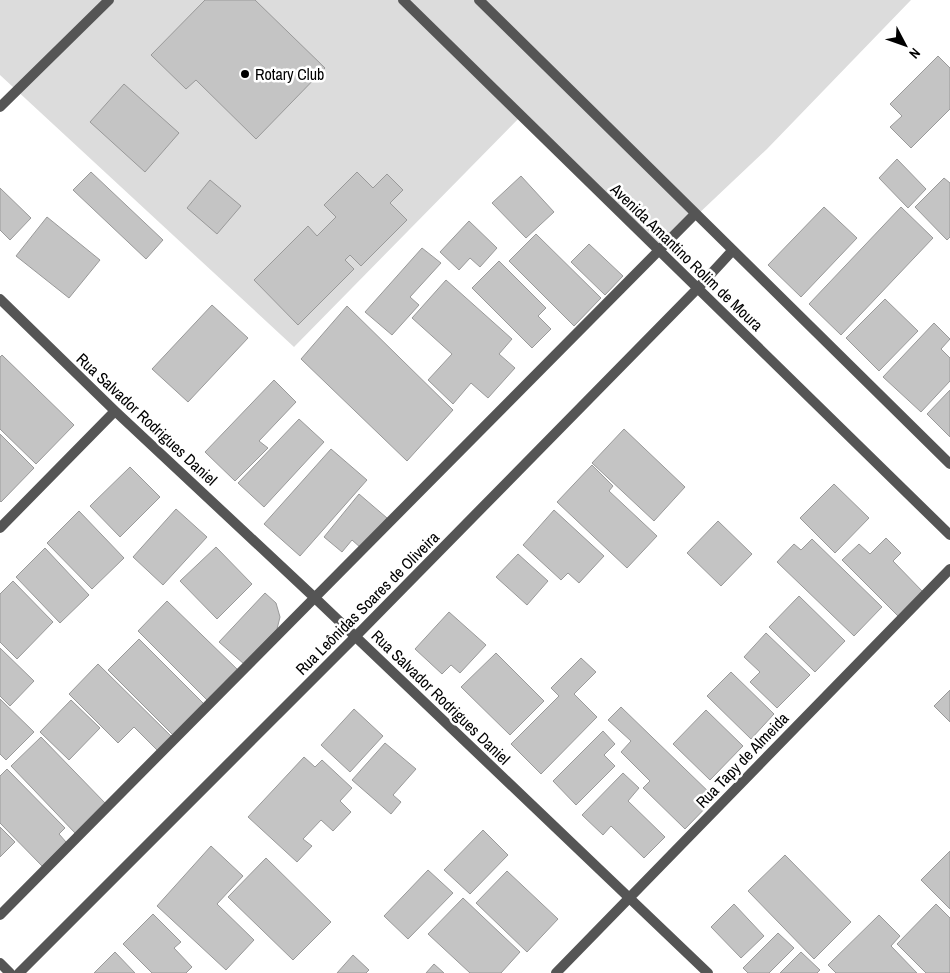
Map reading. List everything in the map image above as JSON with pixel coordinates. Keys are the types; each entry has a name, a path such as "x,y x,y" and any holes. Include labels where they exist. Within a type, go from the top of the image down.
{"street":[{"path":"0,107 109,0"},
{"name":"Avenida Amantino Rolim de Moura","path":"403,0 950,534"},
{"path":"478,0 950,464"},
{"path":"0,915 695,214"},
{"name":"Rua Leônidas Soares de Oliveira","path":"19,973 356,636 697,289 732,251"},
{"name":"Rua Salvador Rodrigues Daniel","path":"0,299 115,411 356,636 708,973"},
{"path":"0,528 115,411"},
{"name":"Rua Tapy de Almeida","path":"556,973 628,897 950,569"},
{"path":"0,964 10,973"}],"shaded area":[{"path":"0,0 911,0 767,149 659,251 521,116 294,347 0,75"}],"building":[{"name":"Rotary Club","path":"205,0 255,0 325,68 256,139 196,80 186,89 151,55"},
{"path":"938,56 950,68 950,109 911,148 890,127 902,116 890,104"},
{"path":"124,84 179,133 145,172 90,122"},
{"path":"897,159 926,189 908,208 879,178"},
{"path":"91,172 163,240 146,259 73,190"},
{"path":"357,172 373,188 387,174 403,190 390,203 407,220 361,266 350,255 345,260 354,269 298,325 254,280 308,226 317,236 336,217 324,205"},
{"path":"521,176 554,212 526,238 492,203"},
{"path":"944,178 950,183 950,237 947,240 915,207"},
{"path":"210,180 241,206 217,234 187,208"},
{"path":"0,188 31,218 10,240 0,230"},
{"path":"824,207 857,238 801,297 768,265"},
{"path":"901,207 933,238 841,335 809,304"},
{"path":"47,217 100,260 69,298 16,256"},
{"path":"469,221 497,248 480,267 470,258 459,270 440,252"},
{"path":"536,234 601,298 574,326 509,261"},
{"path":"589,244 623,276 605,295 571,262"},
{"path":"422,248 441,263 410,297 419,305 392,335 365,312"},
{"path":"499,261 546,308 538,316 551,329 532,348 472,288"},
{"path":"446,280 512,339 499,354 515,368 488,398 471,383 453,404 428,380 452,354 412,318"},
{"path":"885,299 918,331 879,371 846,338"},
{"path":"212,305 248,338 188,402 152,369"},
{"path":"347,306 453,410 407,461 301,359"},
{"path":"934,323 950,339 941,349 950,358 950,381 921,412 883,377"},
{"path":"2,355 74,425 36,464 0,429 0,357"},
{"path":"274,380 296,402 259,441 268,448 235,481 205,452"},
{"path":"950,390 950,437 927,414"},
{"path":"299,419 324,442 264,507 238,483"},
{"path":"624,429 685,487 654,521 592,463"},
{"path":"0,434 34,468 1,502 0,501"},
{"path":"331,449 367,480 300,556 264,524"},
{"path":"592,465 613,486 609,491 657,536 627,568 557,502"},
{"path":"130,467 160,497 120,537 90,506"},
{"path":"834,484 869,518 835,553 800,518"},
{"path":"359,494 387,518 361,548 352,540 342,552 324,537"},
{"path":"176,509 207,537 163,585 133,557"},
{"path":"554,510 604,556 579,583 568,573 561,580 523,545"},
{"path":"79,511 124,558 92,589 47,543"},
{"path":"718,521 752,554 721,586 687,553"},
{"path":"886,538 901,553 893,561 923,592 899,617 842,560 859,544 870,554"},
{"path":"812,539 882,607 854,636 777,562 794,544 801,550"},
{"path":"216,547 252,584 217,619 180,581"},
{"path":"45,548 89,595 60,623 16,577"},
{"path":"518,554 548,581 527,605 496,577"},
{"path":"13,581 53,622 17,659 0,642 0,594"},
{"path":"265,593 276,603 280,617 277,629 244,664 219,642"},
{"path":"799,596 845,641 815,672 769,627"},
{"path":"167,601 239,671 209,702 138,631"},
{"path":"449,612 486,645 460,673 451,665 442,674 415,649"},
{"path":"766,633 810,675 777,708 750,682 760,672 744,657"},
{"path":"139,639 207,707 175,737 108,670"},
{"path":"0,648 34,681 10,706 0,696"},
{"path":"496,653 544,701 510,735 461,687"},
{"path":"581,658 596,672 574,694 597,717 541,774 511,744 559,696 551,688"},
{"path":"98,664 173,738 159,752 134,727 118,743 69,694"},
{"path":"731,672 774,714 751,739 707,696"},
{"path":"950,690 950,722 934,706"},
{"path":"0,699 34,732 6,760 0,754"},
{"path":"71,700 100,728 69,760 40,732"},
{"path":"621,707 715,798 685,829 643,788 650,781 621,752 631,741 608,720"},
{"path":"354,709 383,736 350,772 321,745"},
{"path":"706,710 743,746 710,780 673,744"},
{"path":"603,731 615,744 604,755 615,766 576,805 553,781"},
{"path":"41,737 106,804 76,834 11,766"},
{"path":"385,743 416,769 393,795 401,802 391,814 352,780"},
{"path":"304,757 315,767 322,760 352,788 340,801 351,812 333,831 321,820 303,839 312,846 297,862 248,817"},
{"path":"7,769 65,828 59,834 66,842 42,866 0,823 0,776"},
{"path":"623,773 639,788 628,801 665,837 644,858 611,826 603,835 582,815"},
{"path":"0,827 15,842 0,857"},
{"path":"483,830 508,855 470,894 444,870"},
{"path":"211,846 243,876 217,904 254,940 226,970 157,906"},
{"path":"950,851 950,909 921,880"},
{"path":"785,855 851,922 814,959 748,891"},
{"path":"266,858 331,922 293,960 228,897"},
{"path":"428,870 453,893 408,939 384,916"},
{"path":"507,871 558,919 527,952 476,903"},
{"path":"463,898 520,952 501,973 470,973 428,934"},
{"path":"734,904 764,936 741,958 711,927"},
{"path":"936,904 950,918 950,973 926,973 897,944"},
{"path":"153,914 181,942 174,948 192,967 186,973 152,973 123,944"},
{"path":"879,915 900,936 891,946 917,973 836,973 828,965"},
{"path":"778,933 794,948 769,973 748,973 743,968"},
{"path":"115,952 135,973 94,973"},
{"path":"801,952 820,970 817,973 780,973"},
{"path":"353,955 369,970 366,973 337,973"},
{"path":"434,964 444,973 426,973"}],"place":[{"name":"Rotary Club","path":"245,74"}]}
